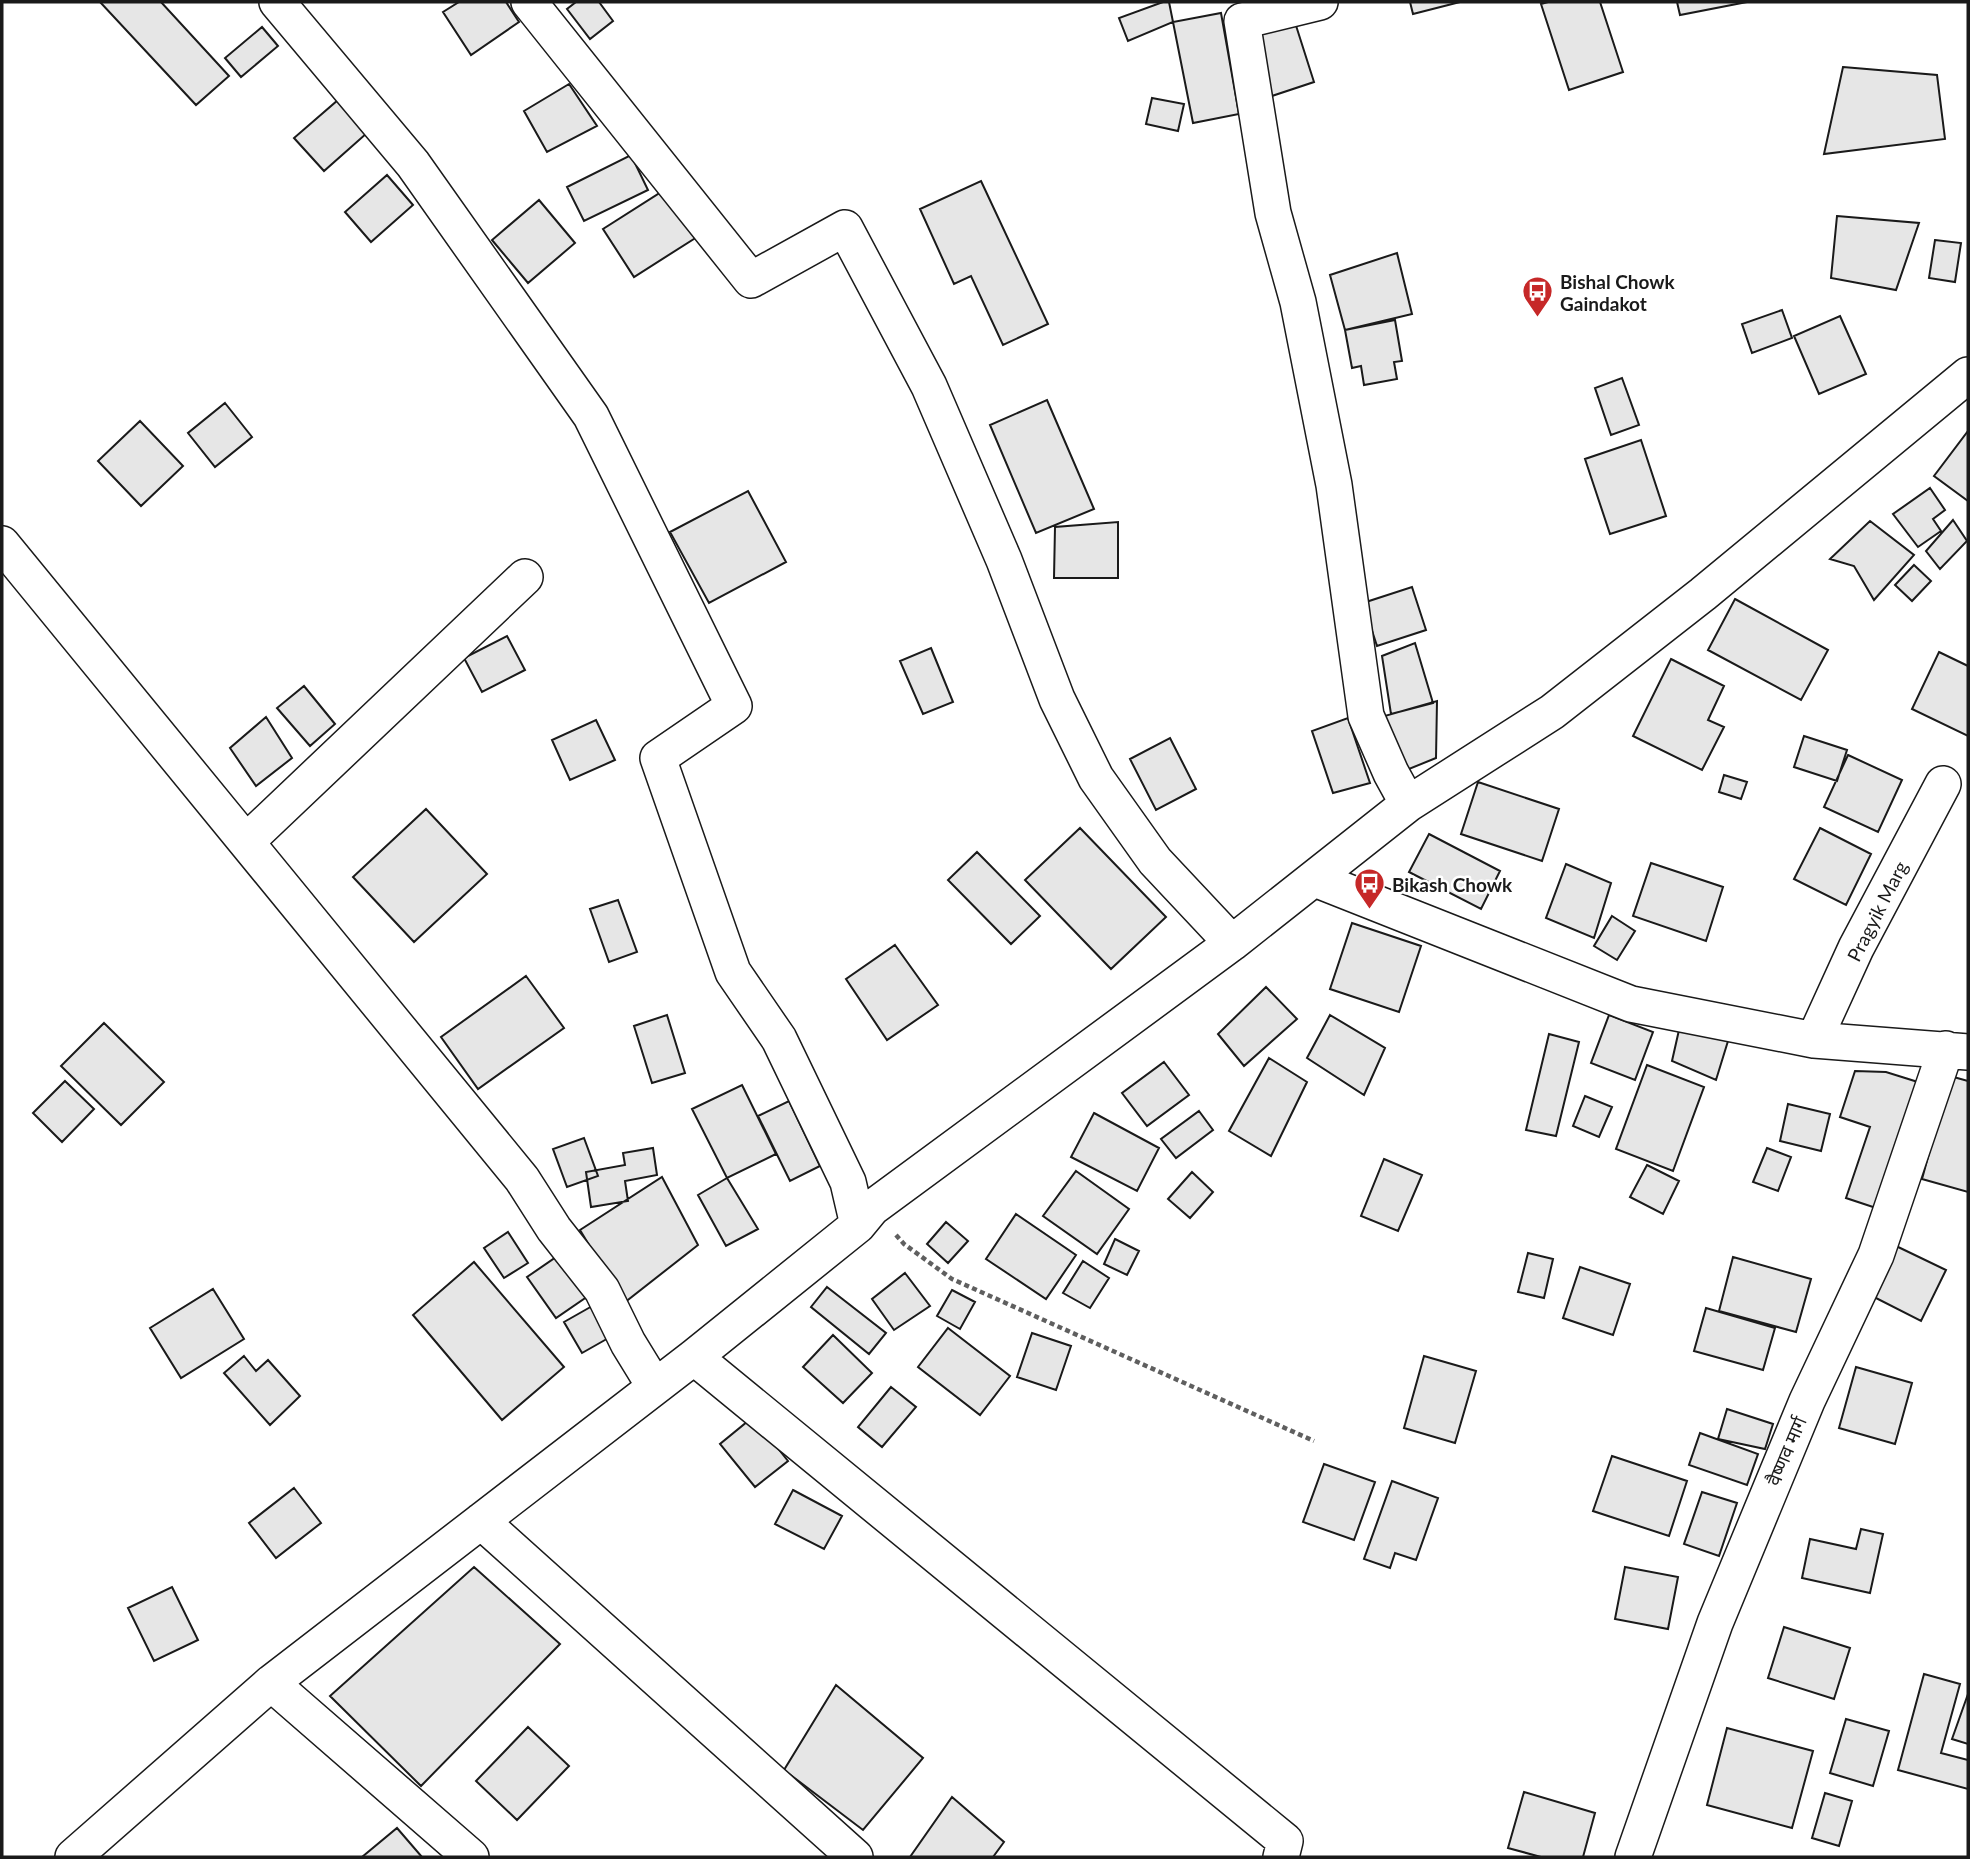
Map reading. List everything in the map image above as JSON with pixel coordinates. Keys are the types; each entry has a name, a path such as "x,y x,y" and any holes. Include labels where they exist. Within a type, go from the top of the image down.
{"street":[{"path":"276,2 413,164 591,416 734,706 658,758 733,972 779,1039 865,1217"},
{"path":"529,2 751,280 845,228 929,386 1004,561 1057,699 1096,779 1155,861 1232,943"},
{"path":"1320,2 1242,21 1273,213 1298,302 1334,485 1366,716 1408,804"},
{"path":"73,1857 271,1683 694,1357 865,1217 1232,943 1408,804 1552,712 1703,594 1968,375"},
{"path":"2,544 522,1179 555,1229 603,1290 628,1343 655,1387"},
{"path":"246,842 525,577"},
{"name":"Pragyik Marg","path":"1814,1040 1856,948 1943,784"},
{"path":"1315,879 1631,1004 1814,1040 1957,1050"},
{"name":"वैष्णव मार्ग","path":"1633,1857 1715,1623 1807,1401 1876,1255 1957,1050"},
{"path":"694,1357 1285,1841 1281,1857"},
{"path":"481,1521 855,1857"},
{"path":"271,1683 471,1857"}],"path":[{"path":"865,1217 952,1279 1314,1441"}],"building":[{"path":"100,2 161,2 229,76 196,105"},
{"path":"459,2 506,2 519,22 471,55 443,12"},
{"path":"576,2 599,2 613,21 590,39 567,9"},
{"path":"1169,2 1173,22 1128,41 1119,18"},
{"path":"1410,2 1460,2 1413,14"},
{"path":"1600,2 1623,72 1569,90 1541,4"},
{"path":"1677,2 1747,2 1680,15"},
{"path":"1221,13 1239,114 1193,123 1173,22"},
{"path":"1292,13 1314,82 1269,97 1246,28"},
{"path":"262,27 278,46 241,77 225,58"},
{"path":"1843,67 1937,75 1945,139 1824,154"},
{"path":"569,84 597,126 547,152 524,111"},
{"path":"1152,98 1184,104 1178,131 1146,124"},
{"path":"338,100 367,133 324,171 294,138"},
{"path":"631,155 648,190 584,221 567,187"},
{"path":"387,175 413,205 371,242 345,212"},
{"path":"981,181 1048,324 1003,345 971,276 954,284 920,209"},
{"path":"666,189 697,237 634,277 603,229"},
{"path":"539,200 575,243 528,283 492,240"},
{"path":"1837,216 1919,223 1896,290 1831,278"},
{"path":"1935,240 1961,243 1955,282 1929,278"},
{"path":"1397,253 1412,314 1345,330 1330,275"},
{"path":"1782,310 1792,338 1752,353 1742,324"},
{"path":"1840,316 1866,374 1819,394 1794,336"},
{"path":"1395,320 1402,361 1394,362 1397,379 1364,385 1361,366 1352,368 1345,330"},
{"path":"1622,378 1639,425 1611,435 1595,388"},
{"path":"1047,400 1094,509 1036,533 990,425"},
{"path":"225,403 252,437 215,467 188,433"},
{"path":"140,421 183,466 141,506 98,461"},
{"path":"1968,431 1968,501 1934,476"},
{"path":"1641,440 1666,516 1610,534 1585,459"},
{"path":"1930,488 1945,510 1933,519 1941,531 1918,547 1893,514"},
{"path":"748,491 786,562 709,603 670,532"},
{"path":"1953,520 1967,541 1940,569 1926,551"},
{"path":"1870,521 1914,555 1874,600 1854,566 1830,559"},
{"path":"1118,522 1118,578 1054,578 1055,527"},
{"path":"1914,565 1931,581 1912,601 1895,585"},
{"path":"1412,587 1426,630 1377,646 1363,603"},
{"path":"1735,599 1828,650 1801,700 1708,650"},
{"path":"507,636 525,670 482,692 464,658"},
{"path":"1415,643 1433,703 1391,714 1382,656"},
{"path":"931,648 953,702 923,714 900,661"},
{"path":"1939,652 1968,666 1968,736 1912,709"},
{"path":"1671,659 1724,686 1708,720 1724,727 1702,770 1633,736"},
{"path":"304,686 335,724 310,746 277,708"},
{"path":"1437,701 1436,758 1404,771 1374,719"},
{"path":"266,717 292,758 256,786 230,748"},
{"path":"1348,718 1370,783 1333,793 1312,731"},
{"path":"596,720 615,760 570,780 552,740"},
{"path":"1804,736 1847,750 1837,781 1794,767"},
{"path":"1170,738 1196,789 1156,810 1130,759"},
{"path":"1848,755 1902,780 1878,832 1824,807"},
{"path":"1724,775 1747,782 1741,799 1719,792"},
{"path":"1478,782 1559,809 1542,861 1461,834"},
{"path":"426,809 487,874 414,942 353,877"},
{"path":"1080,828 1166,917 1111,969 1025,880"},
{"path":"1820,828 1871,854 1846,905 1794,879"},
{"path":"1429,834 1500,871 1481,909 1409,872"},
{"path":"977,852 1040,916 1011,944 948,880"},
{"path":"1651,863 1723,887 1706,941 1633,916"},
{"path":"1566,864 1611,883 1594,938 1546,918"},
{"path":"618,900 637,952 609,962 590,909"},
{"path":"1612,916 1635,931 1617,960 1594,946"},
{"path":"1352,923 1421,946 1399,1012 1330,989"},
{"path":"895,945 938,1005 887,1040 846,979"},
{"path":"526,976 564,1028 478,1089 441,1037"},
{"path":"1266,987 1297,1019 1244,1066 1218,1034"},
{"path":"667,1015 685,1073 652,1083 634,1026"},
{"path":"1330,1015 1385,1048 1364,1095 1307,1058"},
{"path":"1609,1015 1653,1032 1635,1080 1591,1063"},
{"path":"104,1023 164,1082 121,1125 61,1066"},
{"path":"1679,1030 1728,1041 1716,1080 1672,1061"},
{"path":"1549,1034 1579,1042 1556,1136 1526,1130"},
{"path":"1269,1058 1307,1082 1271,1156 1229,1131"},
{"path":"1164,1062 1189,1095 1147,1126 1122,1093"},
{"path":"1647,1065 1704,1087 1673,1171 1616,1149"},
{"path":"1855,1071 1886,1072 1921,1083 1879,1209 1846,1198 1870,1127 1840,1117"},
{"path":"1950,1076 1968,1081 1968,1192 1922,1179"},
{"path":"65,1081 94,1109 62,1142 33,1113"},
{"path":"742,1085 776,1154 727,1178 692,1109"},
{"path":"1585,1096 1612,1107 1599,1137 1573,1126"},
{"path":"789,1101 820,1166 790,1181 758,1116"},
{"path":"1788,1104 1830,1114 1821,1151 1780,1141"},
{"path":"1199,1111 1213,1130 1176,1158 1161,1139"},
{"path":"1094,1113 1159,1148 1137,1191 1071,1157"},
{"path":"584,1138 598,1176 567,1187 553,1149"},
{"path":"653,1148 657,1175 625,1181 628,1201 591,1207 586,1172 625,1165 623,1153"},
{"path":"1767,1148 1791,1157 1778,1191 1753,1182"},
{"path":"1384,1159 1422,1175 1398,1231 1361,1216"},
{"path":"1647,1165 1679,1181 1663,1214 1630,1197"},
{"path":"1076,1171 1129,1209 1097,1254 1043,1216"},
{"path":"1192,1172 1213,1192 1190,1218 1168,1199"},
{"path":"662,1177 698,1245 624,1303 580,1230"},
{"path":"727,1178 758,1229 726,1246 698,1195"},
{"path":"1016,1214 1076,1255 1046,1299 986,1259"},
{"path":"946,1222 968,1241 948,1263 927,1244"},
{"path":"508,1232 528,1263 504,1278 484,1248"},
{"path":"1115,1239 1139,1251 1127,1275 1104,1264"},
{"path":"1894,1245 1946,1270 1921,1321 1870,1295"},
{"path":"562,1253 591,1294 556,1318 527,1277"},
{"path":"1528,1253 1553,1259 1544,1298 1518,1292"},
{"path":"1733,1257 1811,1279 1796,1332 1719,1311"},
{"path":"1083,1261 1109,1278 1090,1308 1063,1293"},
{"path":"474,1262 564,1367 502,1420 413,1315"},
{"path":"1580,1267 1630,1284 1613,1335 1563,1318"},
{"path":"905,1273 930,1306 894,1330 872,1299"},
{"path":"827,1287 886,1333 869,1354 811,1307"},
{"path":"213,1289 244,1339 181,1378 150,1328"},
{"path":"952,1290 975,1302 960,1329 937,1316"},
{"path":"594,1305 612,1336 582,1353 564,1322"},
{"path":"1706,1308 1775,1328 1763,1370 1694,1351"},
{"path":"948,1328 1010,1376 980,1415 918,1367"},
{"path":"1032,1333 1071,1346 1056,1390 1017,1377"},
{"path":"833,1335 872,1373 843,1403 803,1367"},
{"path":"244,1356 256,1371 268,1360 300,1396 270,1425 224,1373"},
{"path":"1424,1356 1476,1371 1455,1443 1404,1428"},
{"path":"1856,1367 1912,1383 1895,1444 1839,1428"},
{"path":"891,1387 916,1407 882,1447 858,1427"},
{"path":"1727,1409 1773,1424 1765,1449 1718,1439"},
{"path":"753,1417 788,1461 755,1487 720,1444"},
{"path":"1700,1433 1758,1454 1747,1485 1689,1465"},
{"path":"1612,1456 1687,1481 1669,1536 1593,1511"},
{"path":"1324,1464 1375,1482 1354,1540 1303,1522"},
{"path":"1392,1481 1438,1498 1416,1560 1395,1553 1390,1568 1364,1559"},
{"path":"294,1488 321,1523 276,1558 249,1523"},
{"path":"793,1490 842,1516 824,1549 775,1524"},
{"path":"1702,1492 1737,1503 1719,1556 1684,1544"},
{"path":"1861,1529 1883,1534 1870,1593 1802,1578 1810,1539 1856,1549"},
{"path":"474,1567 560,1644 421,1786 330,1696"},
{"path":"1625,1567 1678,1577 1668,1629 1615,1619"},
{"path":"172,1587 198,1640 154,1661 128,1608"},
{"path":"1784,1627 1850,1648 1834,1699 1768,1678"},
{"path":"1924,1674 1960,1684 1941,1753 1968,1760 1968,1789 1898,1770"},
{"path":"836,1685 923,1758 863,1830 784,1770"},
{"path":"1968,1694 1968,1744 1952,1739"},
{"path":"1846,1719 1889,1731 1873,1786 1830,1773"},
{"path":"528,1727 569,1766 517,1820 476,1781"},
{"path":"1727,1728 1813,1751 1792,1828 1707,1805"},
{"path":"1524,1792 1595,1813 1583,1857 1541,1857 1508,1848"},
{"path":"1825,1793 1852,1801 1839,1846 1812,1838"},
{"path":"952,1797 1004,1842 993,1857 910,1857"},
{"path":"397,1828 422,1857 362,1857"}],"place":[{"name":"Bishal Chowk Gaindakot","path":"1537,319"},
{"name":"Bikash Chowk","path":"1369,911"}]}
